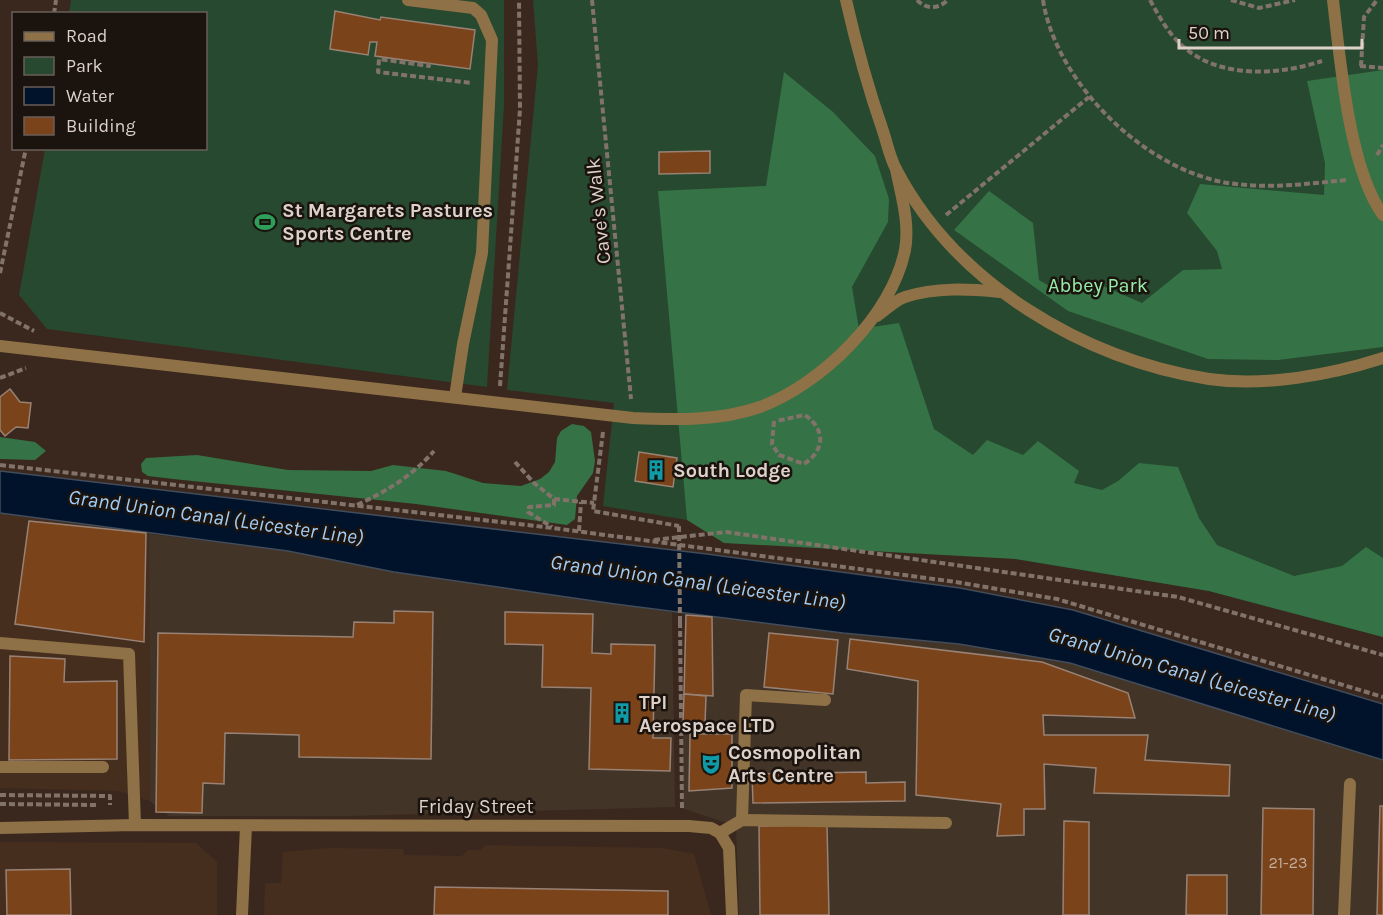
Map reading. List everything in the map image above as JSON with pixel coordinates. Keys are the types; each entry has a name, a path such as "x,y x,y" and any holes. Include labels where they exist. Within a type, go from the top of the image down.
{"street":[{"path":"408,0 473,9 481,15 492,40 483,254 463,344 455,397"},
{"path":"846,0 867,85 896,169 905,216 905,249 897,278 874,319"},
{"path":"1334,0 1339,55 1362,178 1372,200 1383,215"},
{"path":"896,169 942,238 1000,292 1079,339 1149,365 1210,379 1272,380 1344,370 1383,358"},
{"path":"0,346 633,418 677,420 733,414 761,406 817,374 847,348 874,319 903,298 964,288 1000,292"},
{"path":"0,643 129,654 135,825"},
{"path":"742,819 746,696 825,700"},
{"path":"0,767 103,767"},
{"path":"1344,915 1350,784"},
{"path":"732,915 729,849 720,833 742,819 946,823"},
{"name":"Friday Street","path":"0,828 135,825 688,826 711,828 720,833"},
{"path":"242,915 246,826"}],"path":[{"path":"499,402 520,109 519,0"},
{"name":"Cave's Walk","path":"592,0 633,418"},
{"path":"918,0 926,6 935,8 948,0"},
{"path":"1043,0 1055,37 1089,97 1126,135 1186,170 1216,180 1272,186 1362,178 1383,145"},
{"path":"1150,0 1162,23 1186,49 1218,66 1253,71 1298,69 1339,55"},
{"path":"1231,0 1259,8 1295,0"},
{"path":"1361,66 1364,17 1377,0"},
{"path":"428,63 429,66 379,59 378,72 489,85 520,63"},
{"path":"1342,70 1361,66 1383,68"},
{"path":"933,225 1089,97"},
{"path":"0,273 26,150"},
{"path":"761,406 774,421 772,444 779,455 804,464 814,458 820,445 820,429 813,420 806,415 774,421"},
{"path":"606,415 593,511 679,526 682,808 688,826"},
{"path":"356,505 386,491 417,471 434,451"},
{"path":"514,462 534,483 554,499 594,503"},
{"path":"0,465 579,531 956,582 1057,599 1383,697"},
{"path":"553,528 528,512 529,507 554,505 554,499"},
{"path":"579,531 581,502"},
{"path":"647,541 726,532 1178,597 1383,655"},
{"path":"0,795 110,796 110,805"},
{"path":"0,804 134,805"}],"shaded area":[{"path":"0,513 149,534 150,801 120,791 0,788"},
{"path":"149,534 288,551 394,572 672,612 675,807 349,816 169,816 150,801"},
{"path":"693,614 959,644 1070,663 1383,760 1383,915 739,915 736,826 682,808 685,617"},
{"path":"0,842 196,843 217,862 217,915 0,915"},
{"path":"486,845 662,848 694,854 711,915 264,915 265,883 281,883 283,852 329,848 403,849 404,855 462,856 468,850 480,850"}],"green space":[{"name":"St Margarets Pastures Sports Centre","path":"71,0 504,0 504,105 487,387 47,329 19,295 45,150 207,150 207,12 69,12"},
{"name":"Abbey Park","path":"533,0 1383,0 1383,637 1209,591 911,542 687,520 603,506 614,403 507,390 538,65"},
{"path":"1383,70 1383,347 1278,360 1208,359 1068,311 954,230 989,191 1033,223 1039,280 1056,290 1094,282 1142,303 1183,270 1222,269 1217,251 1187,213 1200,184 1324,195 1325,163 1307,81"},
{"path":"784,72 833,112 875,156 889,199 888,222 852,287 859,329 899,323 934,429 973,455 987,440 1023,455 1038,441 1079,471 1074,483 1102,490 1118,481 1139,463 1178,467 1199,518 1217,545 1294,576 1342,566 1366,547 1383,558 1383,637 1209,591 1016,559 724,543 687,520 658,191 766,186"},
{"path":"572,424 584,426 591,432 595,461 593,473 577,496 575,519 567,525 416,504 148,476 142,472 141,464 146,458 197,455 288,470 371,471 393,465 446,471 483,483 521,486 540,479 549,472 555,462 557,438 561,431"},
{"path":"0,437 35,442 46,451 35,460 0,459"}],"water":[{"name":"Grand Union Canal (Leicester Line)","path":"0,471 707,554 960,588 1073,610 1383,704 1383,760 1070,663 959,644 843,633 615,604 394,572 288,551 0,513"}],"building":[{"path":"335,11 380,20 381,17 475,30 470,69 375,56 377,42 370,42 368,55 330,49"},
{"path":"710,151 710,173 659,174 659,152"},
{"path":"10,389 20,402 31,403 28,428 16,427 5,436 0,430 0,397"},
{"name":"South Lodge","path":"639,452 677,458 673,487 635,481"},
{"path":"29,521 146,533 144,642 15,624"},
{"path":"394,611 433,612 431,759 299,757 299,735 225,733 224,784 203,783 202,813 156,812 158,633 353,637 354,622 394,623"},
{"name":"TPI Aerospace LTD","path":"505,612 593,614 592,653 611,654 611,644 655,645 653,738 671,738 670,771 589,769 591,688 542,687 543,645 505,644"},
{"path":"686,615 712,617 713,696 684,694"},
{"path":"769,633 838,640 833,694 764,687"},
{"path":"850,639 1042,662 1128,693 1135,718 1043,715 1044,735 1148,735 1145,760 1230,765 1229,796 1094,793 1096,768 1044,764 1045,809 1024,809 1024,835 997,836 1001,804 916,795 918,681 847,669"},
{"path":"10,656 65,659 64,682 117,681 117,759 9,760"},
{"path":"684,694 706,696 705,724 683,722"},
{"path":"690,734 732,734 732,788 689,791"},
{"path":"866,772 866,783 905,782 905,801 753,803 752,774"},
{"path":"1380,806 1383,806 1383,915 1377,915"},
{"path":"1263,808 1314,809 1313,915 1261,915"},
{"path":"1064,821 1089,822 1089,915 1063,915"},
{"path":"827,825 829,915 760,915 759,826"},
{"path":"70,869 71,915 7,915 6,870"},
{"path":"1187,875 1227,875 1227,915 1186,915"},
{"path":"435,887 668,891 668,915 434,915"}],"place":[{"name":"St Margarets Pastures Sports Centre","path":"265,222"},
{"name":"South Lodge","path":"656,470"},
{"name":"TPI Aerospace LTD","path":"622,713"},
{"name":"Cosmopolitan Arts Centre","path":"711,764"}]}
